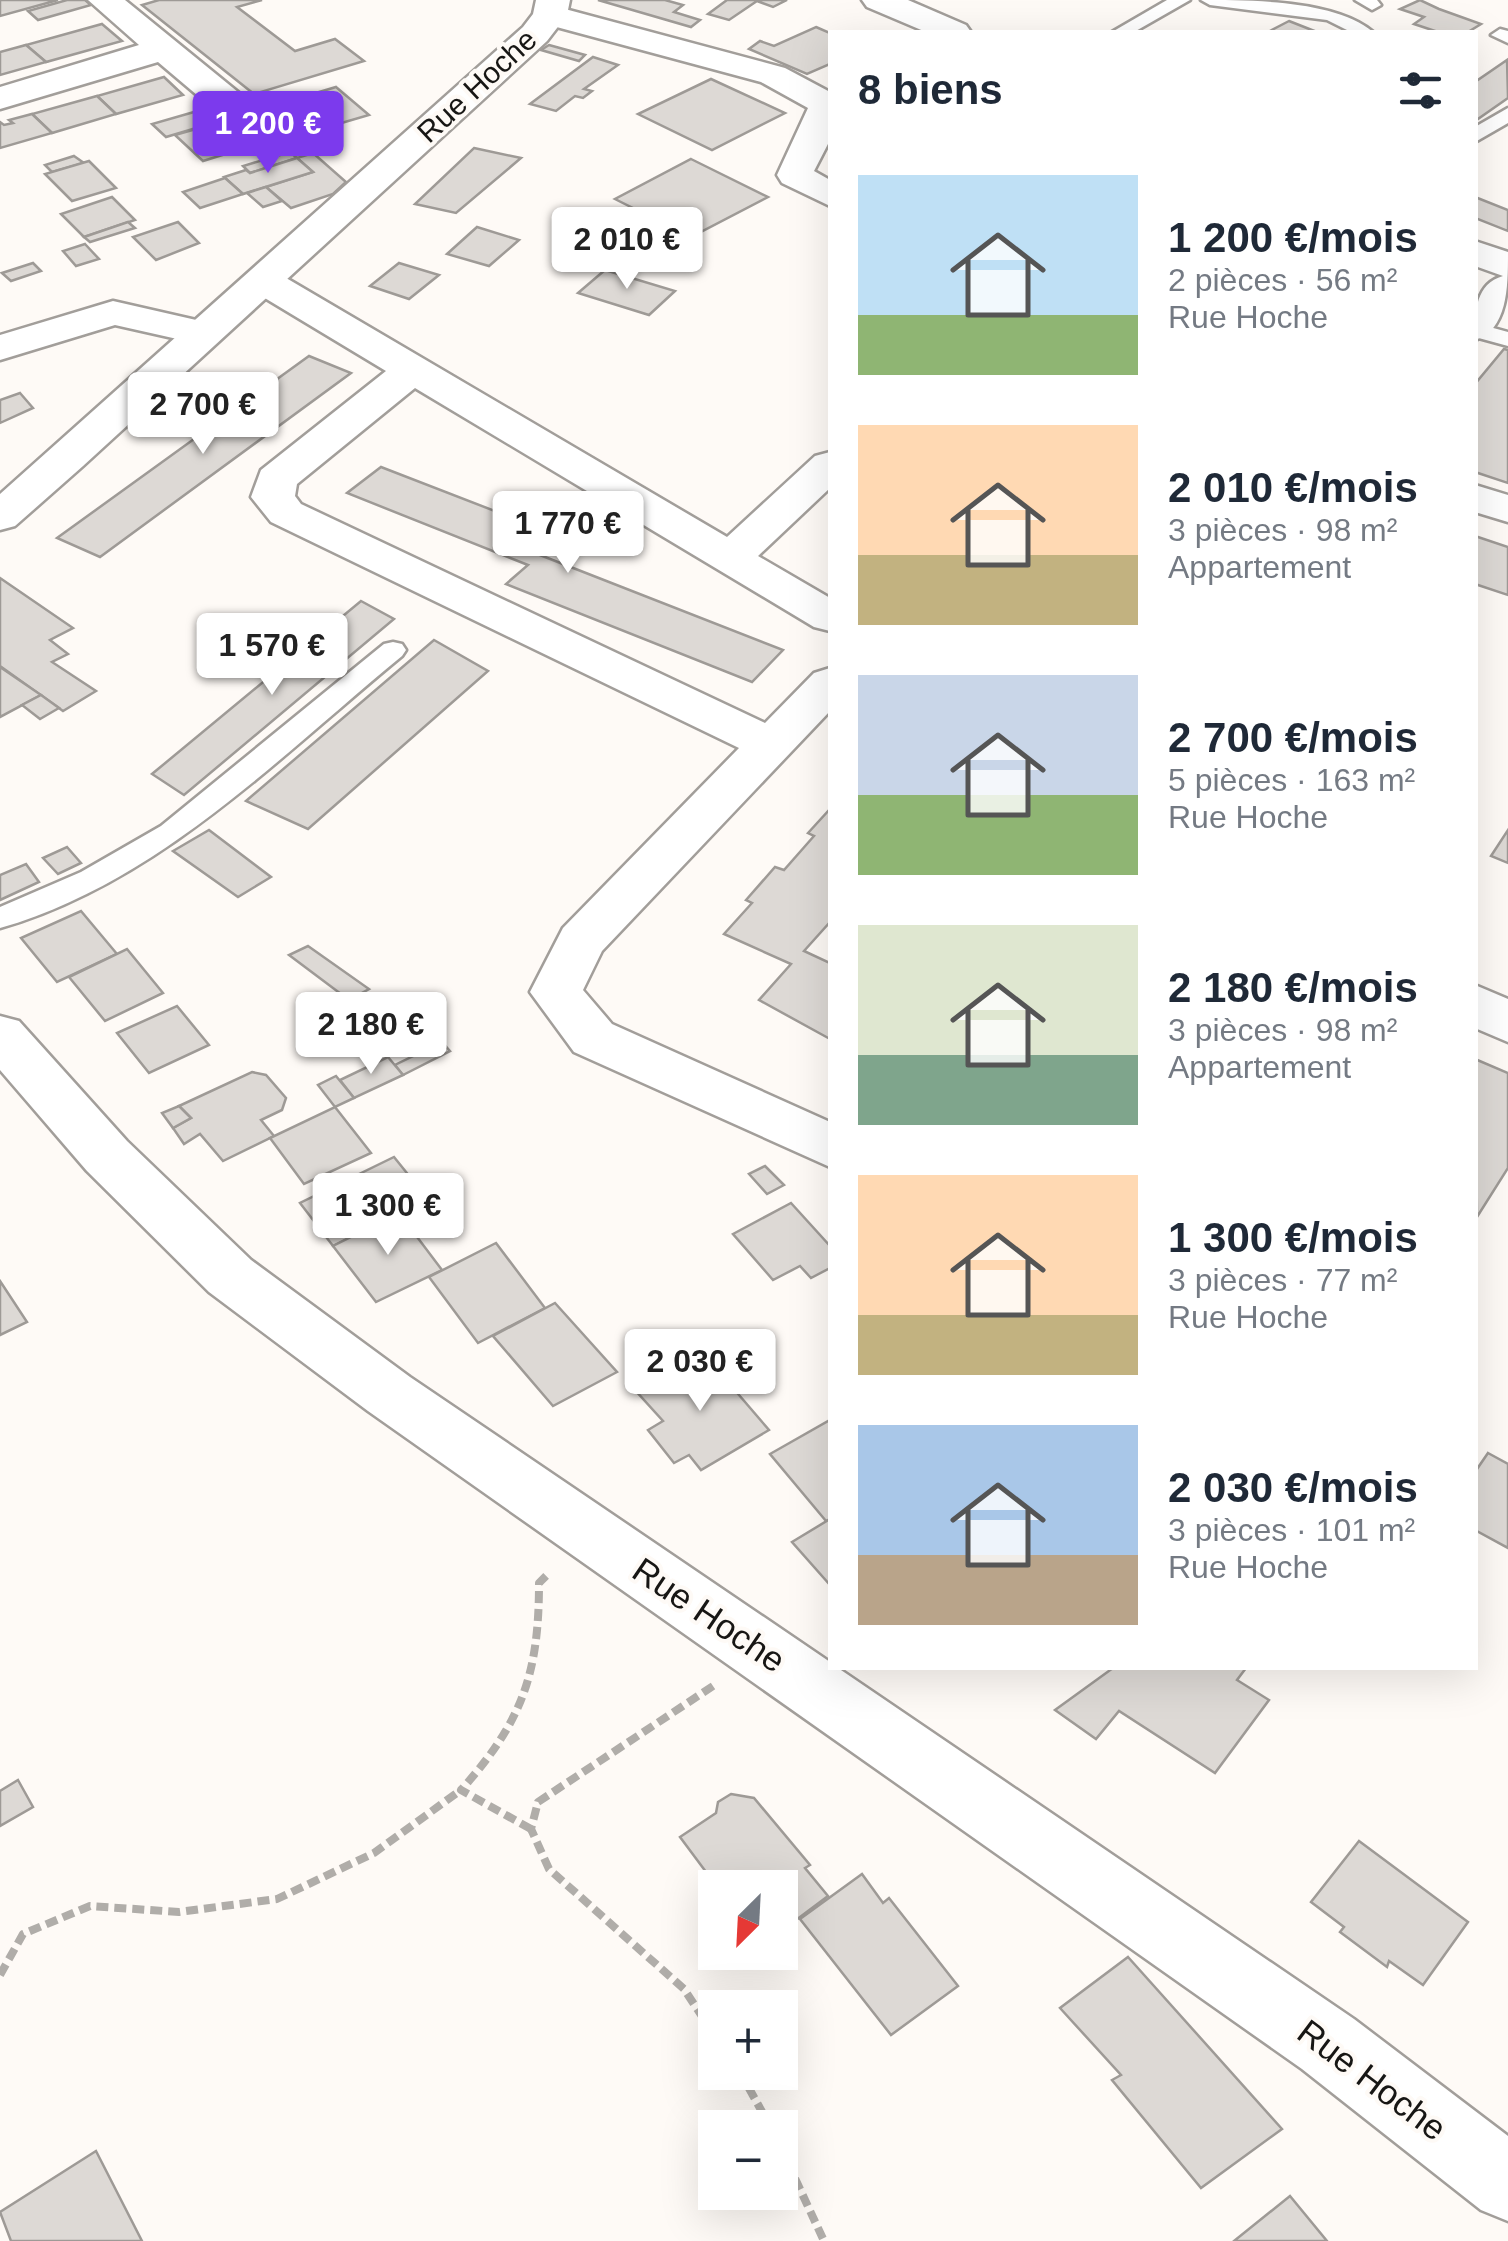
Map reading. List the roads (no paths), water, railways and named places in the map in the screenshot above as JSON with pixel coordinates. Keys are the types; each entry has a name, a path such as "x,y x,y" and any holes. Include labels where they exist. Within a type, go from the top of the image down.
{"street":[{"path":"106,0 236,109"},
{"path":"879,0 949,30"},
{"name":"Rue Hoche","path":"0,517 204,332 267,283 535,34 552,7 773,75 811,93 826,104 826,118 797,164 796,174 828,193"},
{"path":"0,98 163,49"},
{"path":"1478,253 1508,266"},
{"path":"267,283 828,616"},
{"path":"1478,325 1508,287"},
{"path":"0,348 113,312 204,332"},
{"path":"414,370 276,479 273,497 286,513 770,744"},
{"path":"731,557 828,467"},
{"path":"1478,499 1508,509"},
{"path":"828,685 581,941 556,992 592,1038 828,1145"},
{"path":"1478,1006 1508,1023"},
{"name":"Rue Hoche","path":"0,1035 107,1156 230,1276 389,1394 1328,2044 1508,2183"}],"lane":[{"path":"1124,30 1181,0"},
{"path":"1210,0 1332,15 1360,30"},
{"path":"1478,134 1508,114"},
{"path":"1478,330 1508,339"},
{"path":"0,918 91,879 171,832 393,650"}]}
